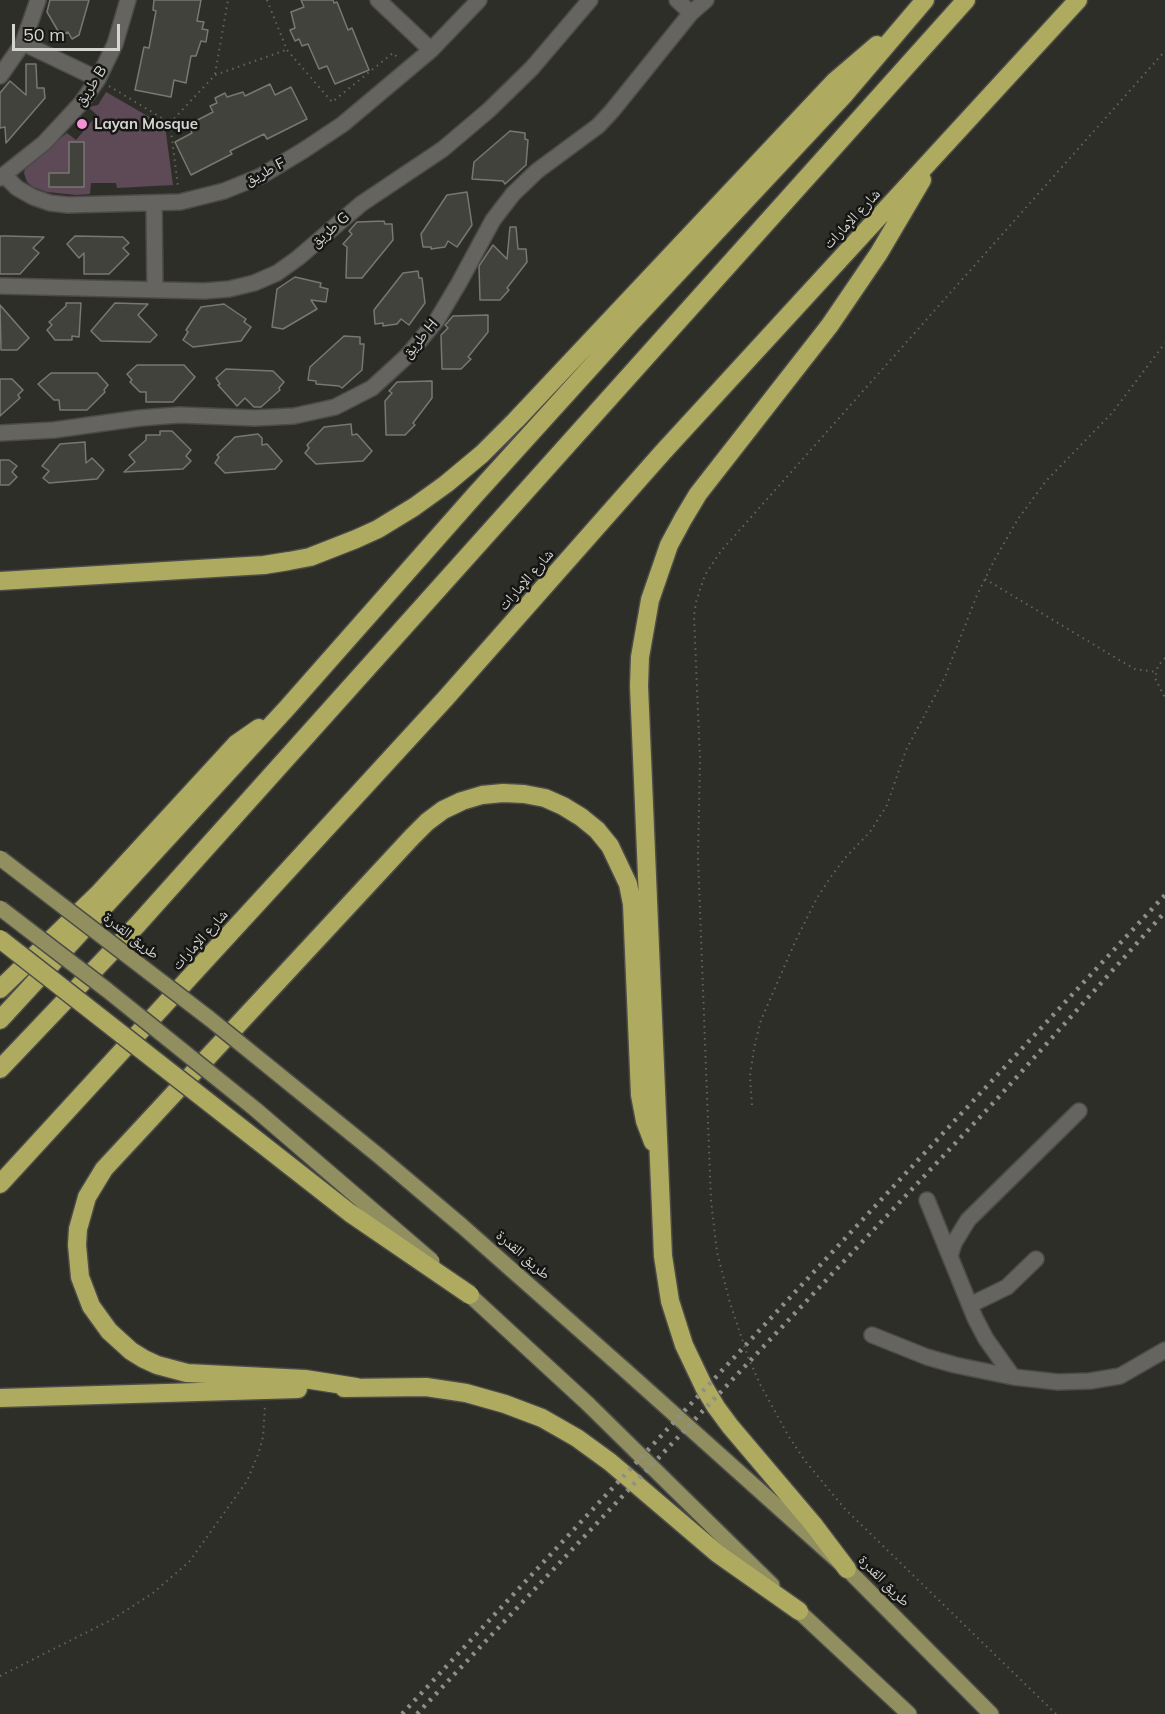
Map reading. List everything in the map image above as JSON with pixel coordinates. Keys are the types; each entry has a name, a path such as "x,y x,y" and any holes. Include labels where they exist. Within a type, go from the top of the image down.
{"highway":[{"path":"0,1020 287,708 629,325 845,94 925,0"},
{"path":"0,1069 154,907 966,0"},
{"name":"شارع الإمارات","path":"0,1184 437,708 663,452 1078,0"},
{"path":"0,581 264,565 289,561 310,557 356,539 378,529 414,507 482,454 836,81 866,53 905,24"},
{"path":"847,1569 807,1516 716,1407 693,1367 676,1324 666,1278 659,1154 639,686 640,657 650,600 669,545 688,510 842,307 899,222 934,157"},
{"path":"0,989 98,894 236,744 287,708"},
{"path":"356,1388 305,1379 187,1372 144,1359 131,1351 109,1331 91,1306 80,1277 78,1228 87,1197 109,1163 426,822 444,810 482,795 524,794 545,798 572,811 597,830 610,846 628,884 632,904 640,1095 645,1121 659,1154"},
{"path":"0,939 350,1213 470,1295"},
{"path":"0,1398 356,1388 426,1388 466,1393 542,1418 577,1438 610,1462 718,1554 799,1611"}],"main road":[{"name":"طريق القدرة","path":"0,858 210,1019 471,1233 847,1569 991,1714"},
{"path":"0,908 107,990 255,1109 470,1295 588,1404 799,1611 909,1714"}],"street":[{"path":"0,76 23,43 38,0"},
{"name":"طريق B","path":"2,176 44,143 82,102 98,79 115,44 128,0"},
{"path":"378,0 431,50"},
{"name":"طريق F","path":"2,176 25,192 50,203 68,205 180,202 224,191 261,176 343,124 431,50 479,0"},
{"name":"طريق G","path":"0,286 156,290 230,289 254,283 277,273 361,204 443,148 489,110 532,68 590,0"},
{"path":"677,0 691,13"},
{"name":"طريق H","path":"0,433 54,430 179,415 255,418 294,416 335,407 372,388 408,356 437,320 494,220 513,194 537,171 598,126 691,13 706,0"},
{"path":"23,43 98,79"},
{"path":"154,204 156,290"},
{"path":"950,1256 954,1243 968,1220 1079,1111"},
{"path":"927,1200 986,1338 1013,1377"},
{"path":"970,1305 1007,1287 1018,1279 1036,1259"},
{"path":"872,1335 936,1359 1013,1377 1058,1382 1120,1376 1165,1350"}],"path":[{"path":"215,75 228,0"},
{"path":"267,0 287,50 332,102 393,53 408,69"},
{"path":"170,123 215,75 287,50"},
{"path":"1056,1714 928,1591 825,1486 806,1462 773,1411 748,1357 730,1303 717,1252 711,1202 698,857 700,760 694,616 705,575 721,551 1165,51"},
{"path":"98,79 170,123"},
{"path":"170,123 180,202"},
{"path":"752,1105 750,1076 756,1038 761,1020 795,942 817,898 830,878 845,858 870,832 887,805 906,750 945,677 984,579 1031,500 1061,464 1112,413 1165,343"},
{"path":"984,579 1126,664 1145,671 1156,672"},
{"path":"1165,658 1156,672 1157,685 1165,698"},
{"path":"0,1676 113,1619 153,1593 189,1562 247,1481 254,1466 265,1421 265,1390"}],"shaded area":[{"path":"106,92 165,126 173,185 117,188 116,183 91,183 90,194 76,195 47,192 33,187 27,182 24,173 26,166 67,133 76,140 97,115 88,107 98,105"}],"building":[{"path":"50,0 89,0 79,35 72,39 68,32 61,36 47,12"},
{"path":"154,0 201,0 197,21 204,22 202,29 208,30 206,42 201,41 196,56 191,56 186,83 174,80 171,97 135,90 144,47 149,48 156,11 153,10"},
{"path":"301,0 337,2 348,30 352,28 369,70 335,84 327,66 319,69 308,44 302,46 299,39 295,41 290,30 295,28 291,12 304,7"},
{"path":"26,64 36,64 37,88 44,88 45,98 6,143 5,127 0,128 0,93 10,81 26,95"},
{"path":"270,84 275,95 291,87 307,119 267,139 264,134 230,151 232,154 191,175 175,142 192,133 188,125 213,112 210,106 217,103 215,98 225,93 227,97 243,92 245,96"},
{"path":"510,131 525,133 525,139 528,140 526,165 505,184 503,181 472,179 474,162"},
{"path":"69,142 84,142 84,187 49,187 49,173 69,173"},
{"path":"467,192 472,225 457,247 448,241 445,247 431,249 431,247 423,247 421,234 447,195"},
{"path":"384,221 385,224 392,224 393,240 362,278 346,278 347,247 343,244 352,234 349,231 357,222"},
{"path":"510,227 516,227 518,249 526,249 527,262 500,300 480,300 479,266 493,245 507,259"},
{"path":"0,236 44,237 33,248 39,253 20,274 0,274"},
{"path":"75,236 123,237 129,243 123,248 129,254 109,274 84,274 84,253 79,258 67,244"},
{"path":"418,271 419,278 422,278 425,303 409,325 401,319 397,324 383,326 383,323 375,324 374,310 403,273"},
{"path":"295,277 321,283 320,287 328,289 326,302 311,300 317,309 283,329 272,327 277,289"},
{"path":"66,303 81,303 79,337 72,336 72,340 55,340 47,330 52,325 49,322 66,306"},
{"path":"115,303 148,304 138,315 157,335 150,342 101,341 91,331"},
{"path":"224,304 246,319 244,322 251,327 241,341 193,347 183,340 188,332 186,330 201,307"},
{"path":"0,305 29,338 17,350 1,350"},
{"path":"488,315 488,332 468,357 471,359 461,369 442,369 441,335 448,328 445,325 453,316"},
{"path":"344,336 360,337 360,344 364,344 362,370 342,388 316,384 316,381 308,380 310,367"},
{"path":"137,365 184,365 195,377 173,402 146,402 146,392 140,392 130,382 132,380 127,374"},
{"path":"226,369 273,371 284,382 280,390 261,407 254,407 245,398 237,406 218,385 220,384 216,378"},
{"path":"51,373 97,373 108,385 105,392 87,410 60,410 59,400 54,400 38,384"},
{"path":"0,379 12,379 23,390 18,395 20,398 0,416"},
{"path":"432,381 432,398 413,423 415,425 405,435 386,435 385,401 392,393 389,391 397,382"},
{"path":"351,424 352,435 357,434 372,451 363,461 316,464 305,453 309,448 307,445 324,427"},
{"path":"160,431 172,431 191,450 186,456 191,461 183,469 124,472 135,462 129,455 146,440 146,435 160,435"},
{"path":"258,434 262,438 262,445 267,444 282,461 275,469 225,473 215,463 219,457 217,455 235,437"},
{"path":"85,442 86,463 92,458 104,470 97,479 49,483 43,478 49,471 42,466 60,444"},
{"path":"0,460 9,460 17,466 12,472 17,477 9,485 0,485"}],"railway":[{"path":"402,1714 1165,895"},
{"path":"417,1714 997,1099 1165,912"}],"place":[{"name":"Layan Mosque","path":"82,124"}]}
